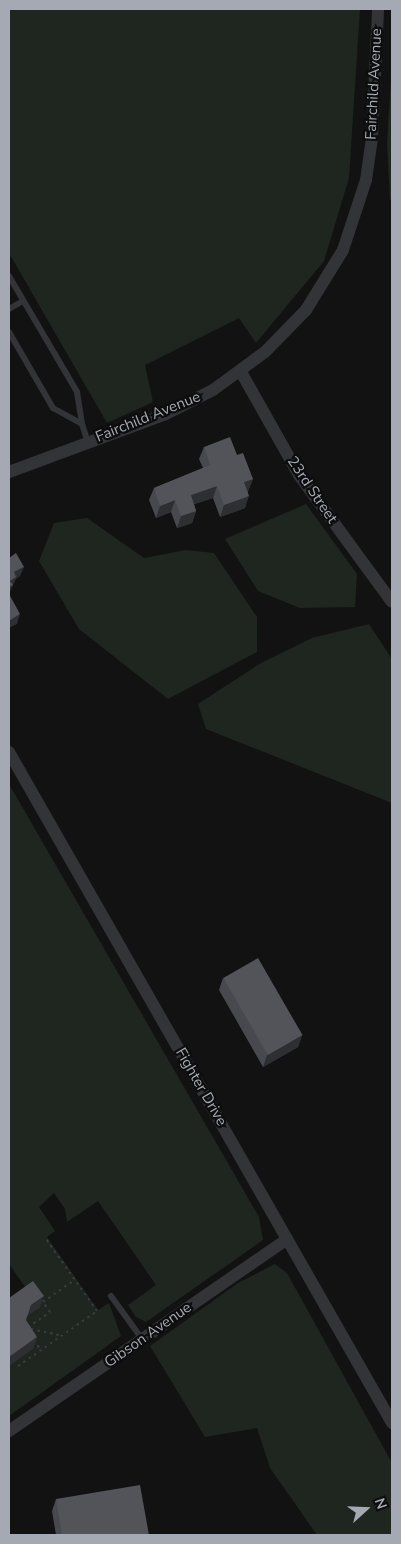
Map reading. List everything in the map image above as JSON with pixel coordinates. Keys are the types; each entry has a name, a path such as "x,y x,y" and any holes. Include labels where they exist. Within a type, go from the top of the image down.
{"street":[{"name":"Fairchild Avenue","path":"9,472 166,414 241,372 306,310 325,284 356,219 366,180 372,138 378,9"},
{"name":"23rd Street","path":"241,372 299,476 392,602"},
{"name":"Fighter Drive","path":"9,752 392,1423"},
{"name":"Gibson Avenue","path":"9,1431 287,1239"}],"lane":[{"path":"9,276 77,392 82,424 88,442"},
{"path":"9,309 23,301"},
{"path":"9,332 53,408 82,424"},
{"path":"111,1296 142,1339"}],"path":[{"path":"18,1366 97,1311 46,1239"},
{"path":"43,1302 75,1280"},
{"path":"28,1329 50,1312 37,1294"},
{"path":"28,1329 62,1335"},
{"path":"28,1329 41,1350"}],"shaded area":[{"path":"9,9 360,9 349,178 324,261 256,343 239,318 145,365 153,402 107,423 9,253"},
{"path":"392,61 392,199 390,200 387,143"},
{"path":"306,504 357,574 355,607 300,608 258,591 225,539"},
{"path":"87,518 144,558 186,550 214,553 257,617 257,652 168,699 79,629 39,561 54,523"},
{"path":"369,624 392,659 392,803 206,729 198,704 261,663 312,638"},
{"path":"9,784 259,1217 263,1240 146,1322 136,1317 128,1305 156,1285 98,1201 67,1222 65,1209 54,1193 39,1207 55,1231 47,1237 98,1310 109,1303 121,1336 9,1416 9,1366 26,1317 40,1308 9,1264"},
{"path":"275,1264 287,1273 392,1463 392,1535 317,1535 270,1468 257,1428 205,1437 150,1346 238,1283"}],"building":[{"path":"230,437 237,455 243,453 253,479 244,482 249,496 224,505 217,486 191,495 196,511 181,516 175,500 160,506 154,488 210,465 204,447"},
{"path":"16,553 24,567 14,572 16,577 10,581 13,585 9,587 9,558"},
{"path":"9,594 20,614 9,621"},
{"path":"258,958 302,1035 268,1055 223,978"},
{"path":"33,1281 44,1296 31,1305 26,1320 37,1337 9,1357 9,1298"},
{"path":"140,1485 149,1535 62,1535 56,1499"}]}
